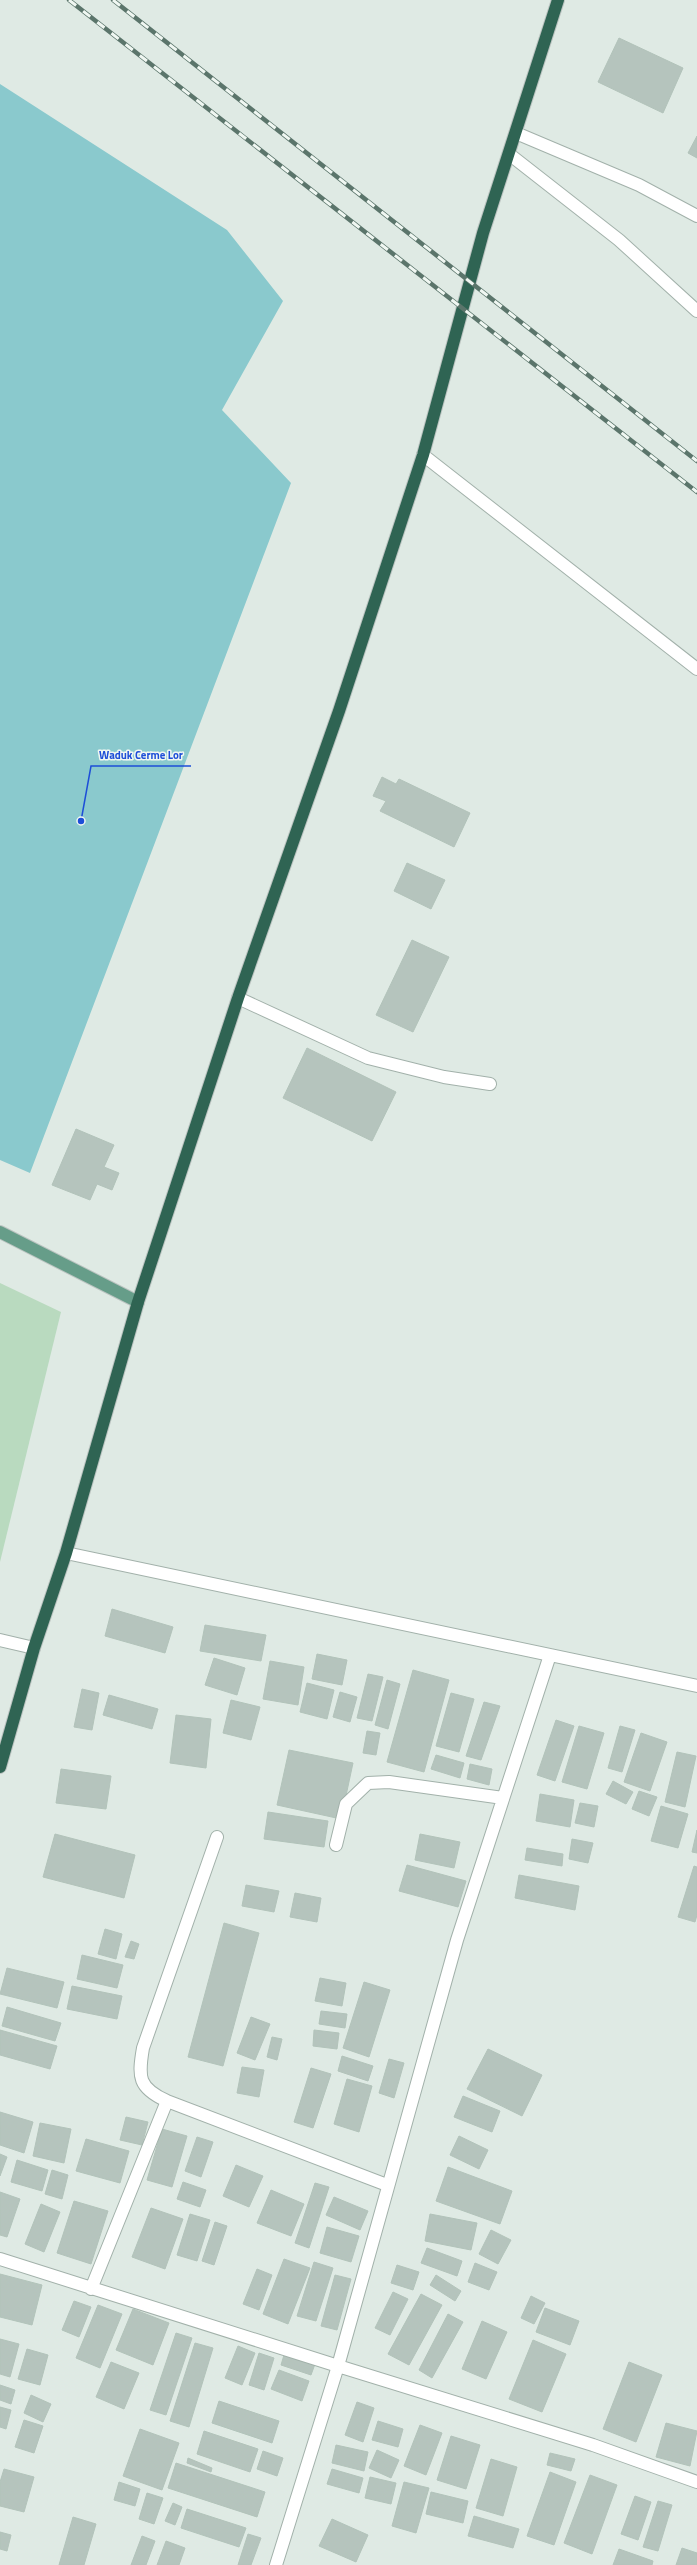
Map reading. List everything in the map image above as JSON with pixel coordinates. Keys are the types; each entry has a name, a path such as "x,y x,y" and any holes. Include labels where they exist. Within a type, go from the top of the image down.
{"highway":[{"path":"0,1767 34,1648 66,1553 138,1302 238,998 339,711 424,455 483,233 558,0"}],"main road":[{"path":"0,1232 138,1302"}],"street":[{"path":"516,133 639,185 697,216"},
{"path":"509,154 619,240 697,311"},
{"path":"424,455 697,669"},
{"path":"238,998 368,1058 444,1077 490,1084"},
{"path":"66,1553 697,1686"},
{"path":"0,1640 34,1648"},
{"path":"276,2565 338,2366 387,2185 457,1940 550,1655"},
{"path":"336,1845 346,1804 368,1783 389,1782 503,1798"},
{"path":"217,1837 143,2048 139,2069 142,2082 151,2093 167,2101 387,2185"},
{"path":"91,2289 167,2101"},
{"path":"0,2259 91,2289 593,2445 697,2482"}],"green space":[{"path":"0,1283 61,1312 0,1562"}],"water":[{"path":"0,84 227,230 283,301 222,410 291,483 30,1173 0,1160"}],"building":[{"path":"619,38 683,68 663,113 598,82"},
{"path":"697,136 697,158 688,153"},
{"path":"382,777 396,784 399,779 470,813 454,847 380,811 386,801 373,796"},
{"path":"407,863 445,880 431,909 394,891"},
{"path":"412,940 449,957 413,1032 376,1015"},
{"path":"307,1048 396,1092 372,1141 283,1098"},
{"path":"76,1129 114,1145 104,1167 119,1173 112,1190 97,1184 90,1200 52,1185"},
{"path":"112,1609 173,1627 165,1653 105,1636"},
{"path":"205,1625 266,1635 261,1661 200,1651"},
{"path":"317,1654 347,1660 342,1685 312,1679"},
{"path":"214,1658 245,1668 237,1695 205,1685"},
{"path":"270,1661 304,1667 298,1705 263,1699"},
{"path":"413,1670 449,1680 424,1772 387,1762"},
{"path":"368,1674 383,1677 372,1721 357,1718"},
{"path":"387,1680 400,1684 388,1729 375,1725"},
{"path":"307,1683 334,1690 327,1719 300,1712"},
{"path":"82,1689 99,1693 92,1730 74,1727"},
{"path":"340,1692 357,1697 350,1722 333,1717"},
{"path":"451,1693 474,1699 459,1752 436,1746"},
{"path":"109,1695 158,1709 152,1729 103,1715"},
{"path":"231,1700 260,1707 251,1740 223,1733"},
{"path":"484,1702 500,1706 481,1760 466,1756"},
{"path":"176,1715 211,1719 206,1768 170,1763"},
{"path":"556,1720 574,1726 555,1781 537,1775"},
{"path":"579,1726 604,1733 587,1789 562,1782"},
{"path":"620,1726 635,1730 622,1772 608,1768"},
{"path":"367,1731 380,1733 376,1755 363,1753"},
{"path":"641,1733 667,1742 650,1791 624,1782"},
{"path":"289,1750 353,1763 341,1819 277,1805"},
{"path":"677,1752 696,1756 685,1807 665,1802"},
{"path":"436,1755 464,1763 460,1778 431,1769"},
{"path":"470,1764 492,1769 489,1785 467,1779"},
{"path":"61,1769 111,1776 106,1809 56,1803"},
{"path":"613,1781 633,1792 626,1804 606,1794"},
{"path":"639,1791 657,1797 649,1816 632,1809"},
{"path":"540,1794 574,1800 570,1827 536,1821"},
{"path":"580,1803 598,1806 594,1827 575,1823"},
{"path":"661,1806 688,1814 678,1848 651,1841"},
{"path":"268,1812 328,1821 324,1847 264,1839"},
{"path":"697,1830 697,1853 692,1852"},
{"path":"55,1834 135,1855 124,1898 43,1877"},
{"path":"420,1834 460,1842 454,1868 415,1860"},
{"path":"572,1839 593,1843 588,1863 569,1859"},
{"path":"527,1848 563,1854 562,1866 525,1860"},
{"path":"407,1865 466,1881 458,1907 399,1891"},
{"path":"694,1866 697,1867 697,1915 695,1922 678,1917"},
{"path":"519,1875 579,1886 575,1910 515,1898"},
{"path":"246,1885 279,1891 274,1912 242,1906"},
{"path":"295,1893 321,1898 317,1922 290,1917"},
{"path":"224,1923 259,1933 223,2066 188,2057"},
{"path":"105,1929 122,1934 116,1959 98,1954"},
{"path":"131,1941 139,1944 134,1959 125,1957"},
{"path":"82,1955 123,1965 117,1988 77,1979"},
{"path":"7,1968 64,1982 57,2008 0,1994"},
{"path":"320,1978 346,1983 342,2006 315,2001"},
{"path":"364,1982 390,1990 369,2057 343,2048"},
{"path":"72,1986 122,1996 117,2019 67,2009"},
{"path":"7,2007 61,2023 55,2041 2,2026"},
{"path":"321,2011 347,2014 345,2028 319,2024"},
{"path":"251,2017 270,2024 255,2060 237,2053"},
{"path":"0,2030 57,2046 50,2069 0,2055"},
{"path":"314,2030 339,2033 337,2049 313,2046"},
{"path":"272,2037 282,2039 277,2060 267,2057"},
{"path":"488,2049 542,2075 522,2116 467,2089"},
{"path":"342,2056 373,2066 368,2081 338,2071"},
{"path":"389,2059 404,2063 394,2098 379,2093"},
{"path":"242,2067 264,2070 259,2097 237,2093"},
{"path":"311,2068 331,2074 313,2128 294,2122"},
{"path":"347,2079 372,2086 359,2132 334,2124"},
{"path":"463,2096 500,2111 492,2132 454,2117"},
{"path":"0,2112 33,2122 24,2153 0,2145"},
{"path":"126,2117 148,2122 142,2145 120,2140"},
{"path":"40,2123 71,2129 64,2163 33,2156"},
{"path":"162,2129 187,2136 172,2187 147,2180"},
{"path":"459,2136 488,2150 479,2169 450,2155"},
{"path":"197,2137 213,2142 201,2177 185,2171"},
{"path":"86,2139 129,2151 120,2183 76,2171"},
{"path":"0,2154 7,2157 0,2176"},
{"path":"17,2160 48,2170 42,2191 11,2182"},
{"path":"236,2165 263,2176 249,2207 223,2196"},
{"path":"448,2167 512,2191 500,2224 436,2201"},
{"path":"52,2170 68,2175 62,2199 45,2194"},
{"path":"183,2182 206,2190 200,2207 177,2199"},
{"path":"315,2183 329,2187 309,2248 295,2243"},
{"path":"271,2190 304,2204 291,2236 257,2223"},
{"path":"0,2192 20,2199 7,2237 0,2235"},
{"path":"334,2197 368,2211 360,2230 326,2215"},
{"path":"74,2201 108,2211 91,2264 57,2253"},
{"path":"41,2204 60,2212 44,2252 25,2244"},
{"path":"151,2208 183,2219 165,2269 132,2257"},
{"path":"190,2214 210,2220 197,2261 177,2255"},
{"path":"430,2214 477,2223 471,2250 425,2241"},
{"path":"215,2222 227,2226 214,2265 202,2261"},
{"path":"327,2227 359,2236 351,2262 320,2253"},
{"path":"491,2230 511,2240 498,2264 479,2254"},
{"path":"427,2248 462,2261 457,2276 421,2263"},
{"path":"284,2259 310,2268 288,2324 263,2314"},
{"path":"314,2262 333,2268 316,2321 297,2316"},
{"path":"475,2263 497,2272 489,2290 468,2282"},
{"path":"397,2265 419,2272 413,2290 391,2283"},
{"path":"257,2269 272,2275 259,2310 243,2304"},
{"path":"0,2274 42,2285 32,2325 0,2317"},
{"path":"335,2275 351,2279 337,2330 321,2326"},
{"path":"436,2275 461,2291 455,2301 430,2285"},
{"path":"393,2292 408,2299 390,2335 375,2328"},
{"path":"421,2294 442,2305 409,2365 388,2354"},
{"path":"531,2296 545,2303 534,2324 521,2318"},
{"path":"74,2301 91,2307 79,2337 62,2330"},
{"path":"98,2305 122,2314 100,2368 76,2358"},
{"path":"545,2308 579,2321 570,2345 536,2332"},
{"path":"133,2309 169,2323 153,2365 116,2350"},
{"path":"448,2314 463,2322 432,2378 419,2370"},
{"path":"482,2321 507,2332 486,2379 462,2369"},
{"path":"176,2333 192,2338 166,2415 150,2410"},
{"path":"0,2339 19,2344 10,2377 0,2374"},
{"path":"533,2340 566,2354 542,2412 509,2399"},
{"path":"195,2343 213,2348 189,2427 170,2421"},
{"path":"238,2346 255,2353 242,2385 225,2378"},
{"path":"27,2349 48,2355 40,2385 18,2379"},
{"path":"259,2353 274,2358 264,2390 249,2385"},
{"path":"284,2355 315,2364 311,2375 281,2365"},
{"path":"111,2362 139,2373 124,2409 96,2397"},
{"path":"629,2362 662,2375 636,2442 603,2429"},
{"path":"279,2370 309,2381 302,2401 271,2389"},
{"path":"0,2385 15,2390 11,2404 0,2400"},
{"path":"31,2395 51,2404 43,2422 24,2413"},
{"path":"219,2401 279,2421 272,2443 212,2423"},
{"path":"357,2402 374,2408 363,2442 345,2435"},
{"path":"0,2407 11,2410 6,2429 0,2427"},
{"path":"24,2420 43,2426 34,2453 15,2447"},
{"path":"378,2421 403,2429 398,2447 372,2440"},
{"path":"666,2423 697,2431 690,2466 656,2457"},
{"path":"420,2425 442,2433 426,2475 404,2466"},
{"path":"140,2429 179,2443 162,2490 123,2476"},
{"path":"204,2431 258,2449 250,2472 197,2454"},
{"path":"451,2436 480,2445 466,2489 437,2480"},
{"path":"336,2445 368,2452 364,2471 332,2463"},
{"path":"377,2450 399,2460 391,2478 369,2468"},
{"path":"263,2451 283,2458 277,2476 257,2469"},
{"path":"550,2453 575,2459 571,2471 547,2465"},
{"path":"188,2458 212,2468 211,2472 187,2463"},
{"path":"491,2459 517,2467 503,2516 476,2508"},
{"path":"176,2463 265,2492 257,2517 168,2488"},
{"path":"4,2469 34,2477 24,2512 0,2506 0,2482"},
{"path":"332,2469 363,2478 359,2493 327,2484"},
{"path":"550,2472 576,2482 554,2545 527,2536"},
{"path":"590,2475 617,2485 592,2554 564,2543"},
{"path":"370,2477 396,2483 391,2504 365,2498"},
{"path":"119,2482 140,2489 135,2506 114,2500"},
{"path":"404,2482 429,2488 416,2533 392,2526"},
{"path":"431,2492 468,2501 463,2523 426,2514"},
{"path":"147,2493 163,2498 154,2524 139,2519"},
{"path":"635,2496 651,2502 638,2540 621,2534"},
{"path":"658,2501 672,2505 658,2551 643,2547"},
{"path":"173,2503 182,2507 175,2525 165,2521"},
{"path":"187,2509 246,2528 239,2547 181,2528"},
{"path":"474,2516 519,2529 513,2548 468,2536"},
{"path":"73,2517 96,2524 84,2565 59,2565"},
{"path":"332,2519 368,2535 356,2562 319,2546"},
{"path":"0,2532 11,2535 7,2551 0,2549"},
{"path":"248,2534 261,2538 251,2565 238,2565"},
{"path":"142,2536 155,2541 146,2565 131,2565"},
{"path":"166,2541 185,2548 179,2565 157,2565"},
{"path":"682,2548 697,2553 697,2565 676,2565"},
{"path":"619,2549 653,2561 652,2565 613,2565"}],"railway":[{"path":"69,0 697,492"},
{"path":"113,0 697,461"}],"place":[{"name":"Waduk Cerme Lor","path":"81,821"}]}
